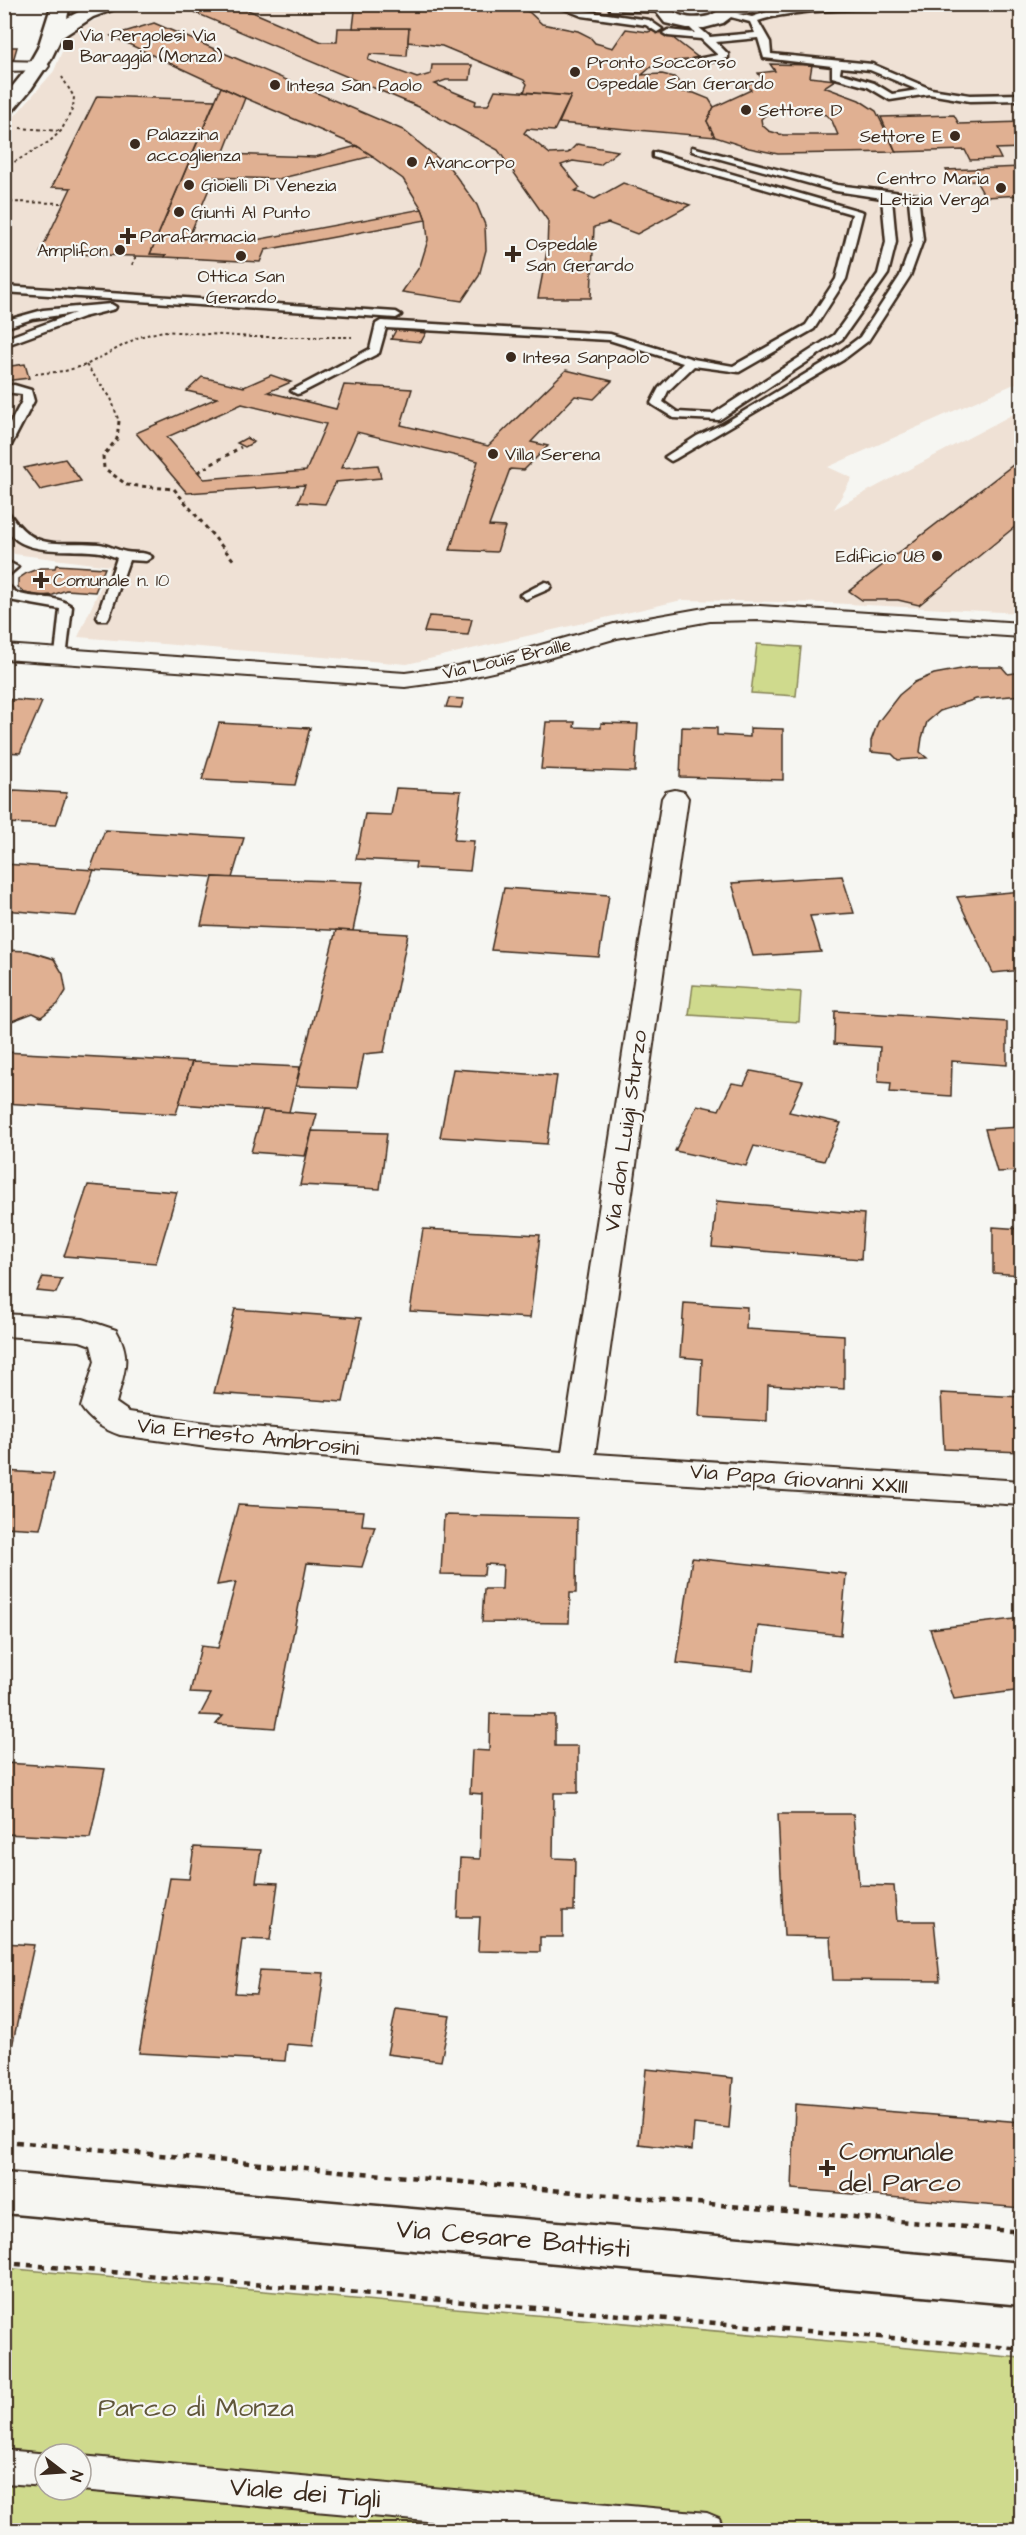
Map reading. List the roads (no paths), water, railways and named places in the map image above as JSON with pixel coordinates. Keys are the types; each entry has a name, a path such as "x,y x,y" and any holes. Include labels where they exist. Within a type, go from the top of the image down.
{"street":[{"path":"5,108 40,66 53,35 61,4"},
{"path":"67,4 88,8 109,5"},
{"path":"662,16 690,23 721,12 792,4"},
{"path":"53,35 87,13 109,5"},
{"path":"4,66 40,66"},
{"name":"Via Louis Braille","path":"4,652 405,680 467,671 519,659 615,631 710,614 760,613 1015,629"},
{"name":"Via don Luigi Sturzo","path":"578,1464 675,798"},
{"name":"Via Ernesto Ambrosini","path":"4,1325 83,1330 105,1338 111,1361 98,1407 120,1424 214,1436 482,1459 578,1464"},
{"name":"Via Papa Giovanni XXIII","path":"578,1464 1022,1493"},
{"name":"Via Cesare Battisti","path":"4,2193 1022,2284"},
{"path":"4,2466 33,2468"},
{"name":"Viale dei Tigli","path":"93,2474 707,2530"}],"lane":[{"path":"556,4 585,15 662,16"},
{"path":"594,4 662,16 706,38 761,36"},
{"path":"753,10 767,15 900,4"},
{"path":"753,10 767,56 872,67 929,91 970,98 1022,97"},
{"path":"721,12 761,36"},
{"path":"690,23 725,56 695,62"},
{"path":"837,64 836,75 871,85 890,97 929,91"},
{"path":"671,457 840,358 864,339 905,276 918,240 914,197 887,196 836,188 695,149"},
{"path":"4,325 49,313 111,307 610,337 692,362 735,370 810,327 841,279 858,212 656,155"},
{"path":"692,362 663,390 657,403 674,416 715,418 837,337 883,274 891,242 887,196"},
{"path":"4,289 136,300 560,325"},
{"path":"4,343 79,315 111,307"},
{"path":"297,391 375,351 381,324"},
{"path":"4,389 14,388 27,392 28,401 4,447"},
{"path":"4,514 12,529 25,540 49,548 102,548 124,556 146,557"},
{"path":"103,616 124,556"},
{"path":"4,564 12,567 4,575"},
{"path":"526,595 544,586"},
{"path":"4,587 13,597 66,607 62,655"}],"place":[{"name":"Via Pergolesi Via Baraggia (Monza)","path":"68,45"},
{"name":"Pronto Soccorso Ospedale San Gerardo","path":"575,72"},
{"name":"Intesa San Paolo","path":"275,85"},
{"name":"Settore D","path":"746,110"},
{"name":"Settore E","path":"955,136"},
{"name":"Palazzina accoglienza","path":"135,144"},
{"name":"Avancorpo","path":"412,162"},
{"name":"Gioielli Di Venezia","path":"189,185"},
{"name":"Centro Maria Letizia Verga","path":"1001,188"},
{"name":"Giunti Al Punto","path":"179,212"},
{"name":"Parafarmacia","path":"128,236"},
{"name":"Amplifon","path":"120,250"},
{"name":"Ospedale San Gerardo","path":"513,254"},
{"name":"Ottica San Gerardo","path":"241,256"},
{"name":"Intesa Sanpaolo","path":"511,357"},
{"name":"Villa Serena","path":"493,454"},
{"name":"Edificio U8","path":"937,556"},
{"name":"Comunale n. 10","path":"41,580"},
{"name":"Comunale del Parco","path":"827,2168"}],"park label":[{"name":"Parco di Monza","path":"196,2408"}]}
